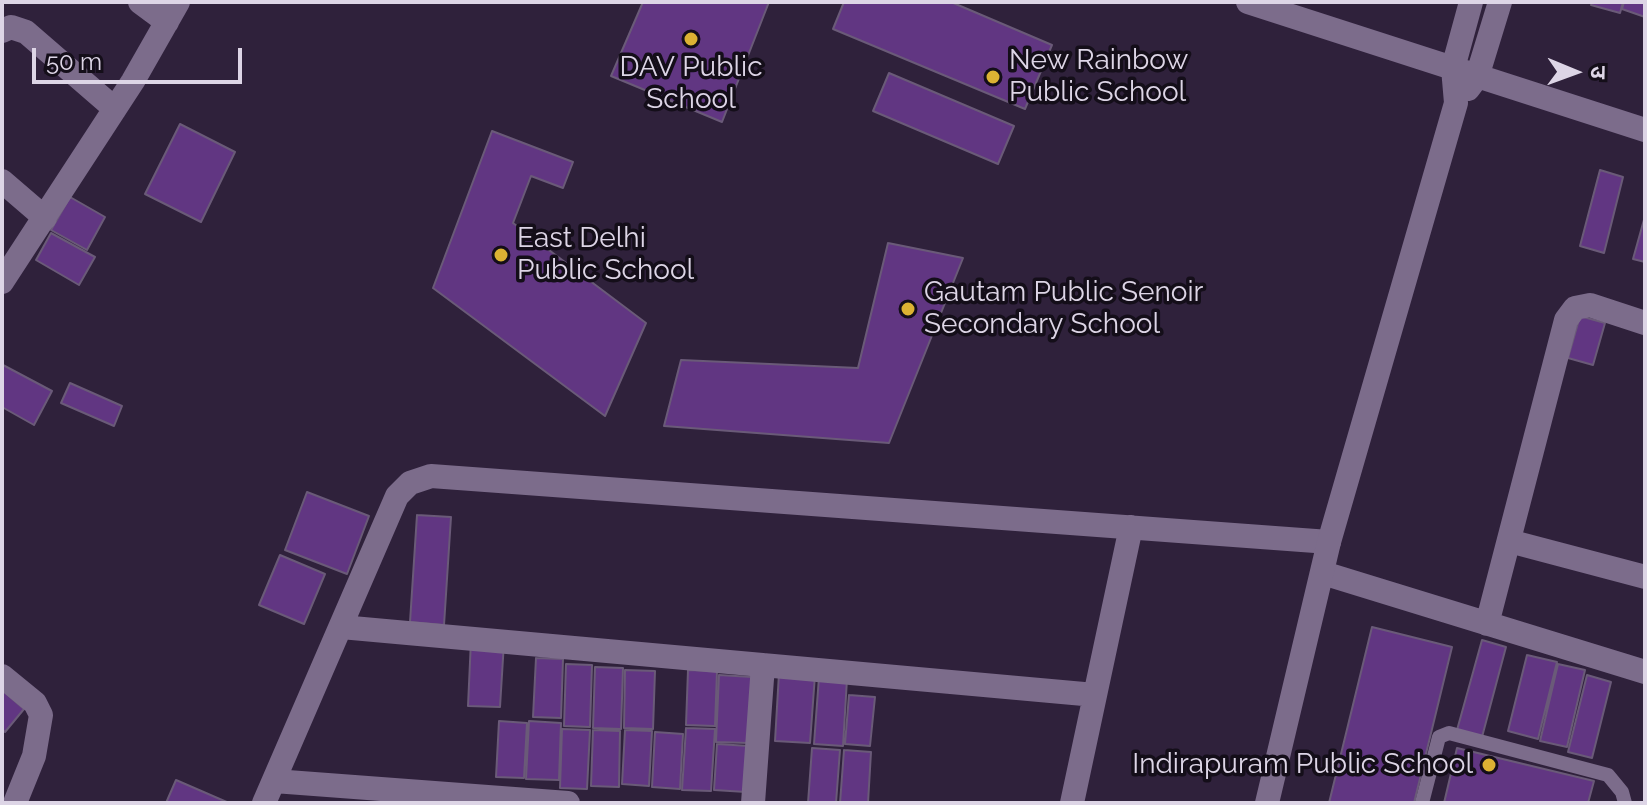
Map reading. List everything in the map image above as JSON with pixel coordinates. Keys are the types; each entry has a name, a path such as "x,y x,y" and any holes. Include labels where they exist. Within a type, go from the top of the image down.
{"street":[{"path":"2,282 115,109 173,12 140,2"},
{"path":"1248,2 1645,130"},
{"path":"1267,803 1329,542 1456,103 1453,68 1471,2"},
{"path":"1456,103 1477,77 1500,2"},
{"path":"2,31 19,27 115,109"},
{"path":"2,181 45,218"},
{"path":"1487,624 1566,320 1575,308 1590,305 1645,323"},
{"path":"568,803 269,792 397,496 410,483 431,476 1329,542"},
{"path":"1072,803 1131,527"},
{"path":"1509,541 1645,577"},
{"path":"1323,573 1645,672"},
{"path":"341,627 1095,695"},
{"path":"753,803 763,665"},
{"path":"2,676 35,703 41,715 34,756 15,803"}],"lane":[{"path":"1422,803 1439,737 1449,733 1608,775 1622,792 1625,803"}],"building":[{"name":"DAV Public School","path":"643,2 769,2 722,122 611,76"},
{"name":"New Rainbow Public School","path":"844,2 951,2 1052,45 1025,109 833,29"},
{"path":"1592,2 1623,2 1620,13 1591,5"},
{"path":"1624,2 1645,2 1645,17 1622,9"},
{"path":"889,73 1014,126 998,164 873,111"},
{"path":"180,124 235,152 201,222 145,194"},
{"name":"East Delhi Public School","path":"492,131 573,162 563,188 531,176 513,223 646,323 605,416 433,288"},
{"path":"1600,170 1623,177 1604,253 1580,246"},
{"path":"70,197 105,217 87,250 51,230"},
{"path":"1645,216 1645,262 1633,259"},
{"path":"51,233 95,257 79,285 36,260"},
{"name":"Gautam Public Senoir Secondary School","path":"888,243 963,258 889,443 664,426 681,360 858,368"},
{"path":"1580,316 1605,323 1593,365 1568,358"},
{"path":"3,365 52,391 34,425 2,407"},
{"path":"70,383 122,406 114,426 61,403"},
{"path":"307,492 369,516 347,574 285,550"},
{"path":"417,515 451,517 444,625 410,622"},
{"path":"280,555 325,574 304,624 259,605"},
{"path":"1372,627 1452,647 1414,803 1329,803"},
{"path":"471,640 504,642 500,707 468,706"},
{"path":"1482,640 1506,647 1482,737 1457,730"},
{"path":"1527,655 1557,662 1538,739 1508,731"},
{"path":"536,658 563,659 561,718 533,717"},
{"path":"566,664 592,665 590,727 564,726"},
{"path":"1558,664 1585,670 1567,747 1540,741"},
{"path":"595,667 623,668 621,729 593,728"},
{"path":"625,670 655,671 653,729 624,728"},
{"path":"688,670 717,671 715,726 686,725"},
{"path":"779,673 815,675 810,743 775,741"},
{"path":"719,675 752,677 749,743 716,742"},
{"path":"1587,675 1611,682 1592,758 1568,752"},
{"path":"819,677 847,679 843,746 814,744"},
{"path":"2,690 24,709 5,732 2,729"},
{"path":"849,695 875,697 870,746 845,744"},
{"path":"499,721 527,723 524,778 496,777"},
{"path":"529,721 561,723 559,780 526,779"},
{"path":"686,728 715,729 711,791 682,790"},
{"path":"562,729 590,730 587,789 560,788"},
{"path":"593,730 620,731 619,787 591,786"},
{"path":"625,730 652,731 649,786 622,784"},
{"path":"655,732 683,734 680,789 652,787"},
{"path":"717,744 749,746 746,792 714,790"},
{"path":"812,748 840,750 836,803 808,803"},
{"name":"Indirapuram Public School","path":"1457,748 1594,781 1588,803 1444,803"},
{"path":"844,750 871,752 868,803 840,803"},
{"path":"176,780 229,803 166,803"}],"place":[{"name":"DAV Public School","path":"691,39"},
{"name":"New Rainbow Public School","path":"993,77"},
{"name":"East Delhi Public School","path":"501,255"},
{"name":"Gautam Public Senoir Secondary School","path":"908,309"},
{"name":"Indirapuram Public School","path":"1489,765"}]}
